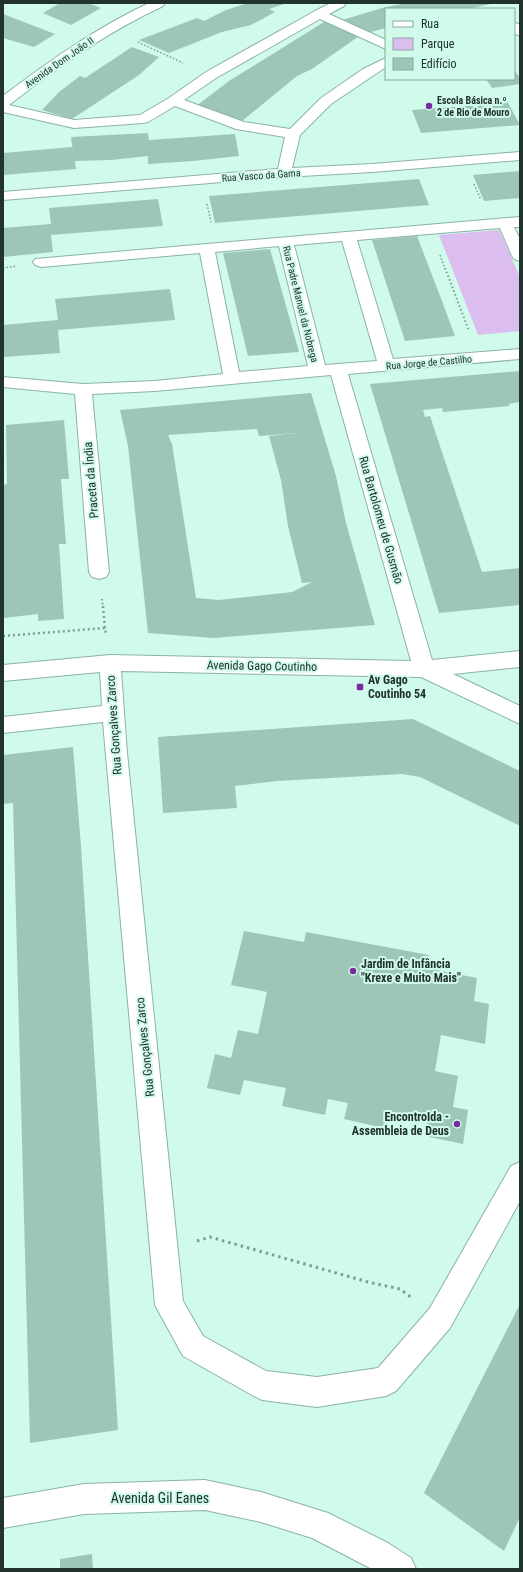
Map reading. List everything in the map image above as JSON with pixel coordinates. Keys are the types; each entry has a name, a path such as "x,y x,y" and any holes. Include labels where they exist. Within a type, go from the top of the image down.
{"street":[{"name":"Avenida Dom João II","path":"3,102 81,45 159,3"},
{"path":"3,108 74,124 143,119 174,101 211,75 340,3"},
{"path":"319,14 385,45"},
{"path":"284,173 292,134 326,101 368,72 385,63"},
{"path":"174,101 241,126 292,134"},
{"name":"Rua Vasco da Gama","path":"3,196 284,173 372,168 520,156"},
{"name":"Rua Padre Manuel da Nobrega","path":"318,372 285,241 520,222"},
{"path":"504,223 520,256"},
{"path":"348,236 387,366"},
{"path":"41,262 285,241"},
{"path":"206,248 232,378"},
{"name":"Rua Jorge de Castilho","path":"338,370 520,354"},
{"path":"3,382 83,389 155,386 232,378 338,370"},
{"name":"Rua Bartolomeu de Gusmão","path":"338,370 424,669"},
{"name":"Praceta da Índia","path":"83,389 99,572"},
{"name":"Avenida Gago Coutinho","path":"3,673 110,663 424,669 520,659"},
{"name":"Rua Gonçalves Zarco","path":"110,663 113,713 169,1305 193,1346 262,1385 317,1392 386,1381 440,1318"},
{"path":"424,669 520,716"},
{"path":"3,725 113,713"},
{"path":"440,1318 520,1175"},
{"name":"Avenida Gil Eanes","path":"3,1513 84,1499 205,1495 262,1507 317,1524 377,1554 400,1569"}],"path":[{"path":"109,29 211,75"},
{"path":"430,229 479,358"},
{"path":"165,1251 210,1237 368,1282 400,1289 440,1318"}],"green space":[{"path":"499,230 520,277 520,331 478,335 439,235"}],"building":[{"path":"60,3 88,3 101,8 71,25 43,13"},
{"path":"248,3 287,3 269,9 275,12 251,25 222,32 169,53 139,40 197,18 204,21 226,10"},
{"path":"406,3 491,3 472,8 385,8 385,28 367,33 339,21 382,8"},
{"path":"3,14 55,34 34,47 3,38"},
{"path":"324,22 362,34 312,69 297,76 236,126 191,110 229,81"},
{"path":"132,47 159,57 139,75 72,119 42,110 59,92 80,76 85,78"},
{"path":"515,71 520,78 520,84 492,88 487,80 515,80"},
{"path":"508,103 520,125 421,133 412,110"},
{"path":"148,133 149,140 235,134 239,156 148,164 148,156 111,160 75,161 76,169 3,175 3,153 72,147 73,153 71,137"},
{"path":"520,171 520,198 484,201 473,175"},
{"path":"419,179 429,205 215,223 209,196"},
{"path":"158,199 163,226 51,235 53,252 3,257 3,228 51,224 49,208"},
{"path":"417,236 455,336 405,341 372,240"},
{"path":"270,249 299,352 248,356 223,253"},
{"path":"170,289 175,320 58,330 60,353 3,357 3,325 58,320 55,299"},
{"path":"520,371 520,402 508,404 510,406 443,412 442,408 423,410 425,417 430,416 482,572 520,568 520,605 439,613 370,384"},
{"path":"311,393 336,476 346,523 375,625 214,638 148,633 128,446 120,410","holes":["257,429 259,436 296,433 269,436 281,480 288,526 302,583 312,582 292,592 219,600 196,598 172,444 168,435"]},
{"path":"64,420 69,479 61,479 66,544 59,544 64,619 38,621 38,614 3,618 3,485 7,484 6,425"},
{"path":"413,719 520,771 520,826 420,777 402,774 277,781 235,786 237,808 163,813 158,737"},
{"path":"73,747 81,846 118,1430 30,1443 13,803 3,804 3,755"},
{"path":"244,931 304,942 306,932 429,955 427,968 477,978 474,1001 489,1004 485,1044 441,1035 435,1071 458,1076 453,1107 468,1110 463,1144 425,1136 428,1120 387,1111 384,1128 344,1119 348,1103 328,1099 325,1115 282,1106 286,1088 244,1080 240,1095 207,1088 215,1054 231,1058 238,1030 258,1034 267,992 231,985"},
{"path":"520,1304 520,1517 504,1551 424,1493"},
{"path":"92,1554 93,1569 60,1569 60,1559"}],"place":[{"name":"Escola Básica n.º 2 de Rio de Mouro","path":"429,106"},
{"name":"Av Gago Coutinho 54","path":"360,687"},
{"name":"Jardim de Infância \"Krexe e Muito Mais\"","path":"353,971"},
{"name":"EncontroIda - Assembleia de Deus","path":"457,1124"}]}
